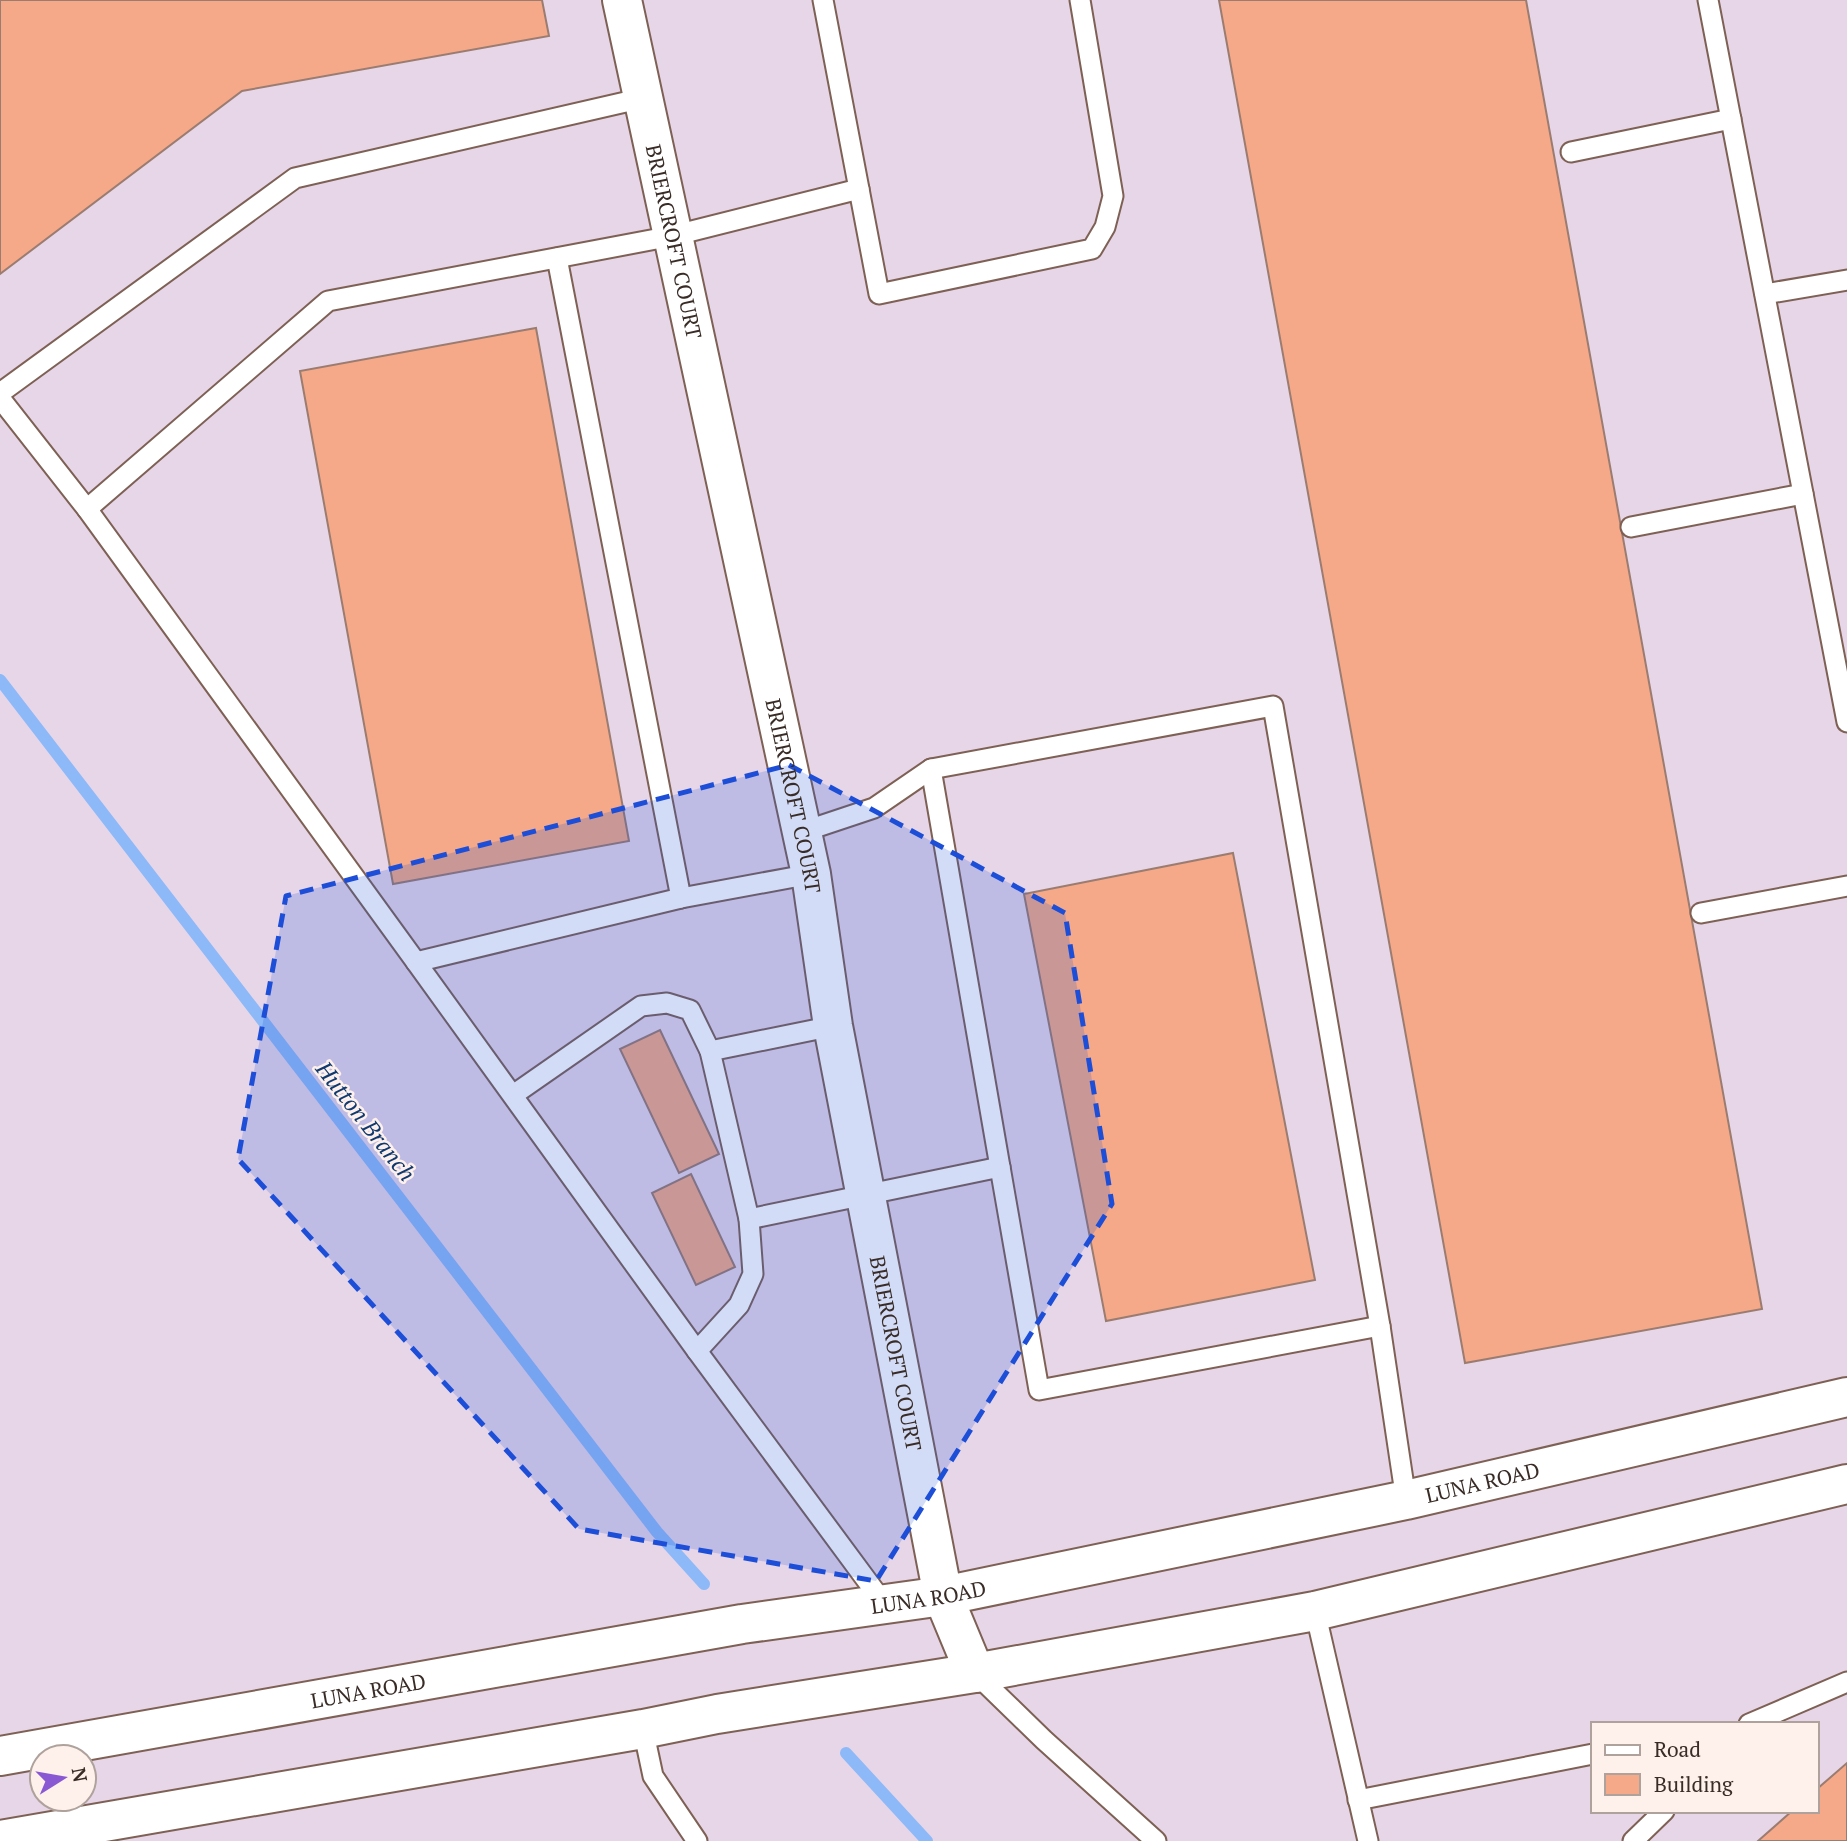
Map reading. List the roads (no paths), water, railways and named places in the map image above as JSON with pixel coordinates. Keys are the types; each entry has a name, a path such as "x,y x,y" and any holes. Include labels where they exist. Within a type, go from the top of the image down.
{"main road":[{"name":"BRIERCROFT COURT","path":"622,0 811,874 833,1026 943,1596 975,1673"},
{"name":"LUNA ROAD","path":"98,1743 715,1628 943,1596 1406,1500 1847,1397"},
{"path":"0,1840 65,1823 975,1673 1315,1611 1847,1484"},
{"name":"LUNA ROAD","path":"0,1755 28,1753"}],"lane":[{"path":"823,0 878,294 1092,249 1105,227 1113,196 1080,0"},
{"path":"1709,0 1803,494 1838,629 1847,721"},
{"path":"643,98 295,178 0,395 87,509 697,1351 885,1605"},
{"path":"1571,152 1731,119"},
{"path":"87,509 328,301 672,236 859,189"},
{"path":"557,258 681,898"},
{"path":"1765,294 1847,280"},
{"path":"1631,527 1803,494"},
{"path":"802,832 874,808 931,769 1273,706 1380,1326 1406,1500"},
{"path":"931,769 1039,1390 1380,1326"},
{"path":"416,962 681,898 811,874"},
{"path":"1701,913 1847,886"},
{"path":"513,1095 641,1006 667,1003 690,1010 710,1051 749,1219 753,1274 739,1305 697,1351"},
{"path":"710,1051 833,1026"},
{"path":"749,1219 1000,1167"},
{"path":"1315,1611 1368,1841"},
{"path":"975,1673 1044,1740 1156,1841"},
{"path":"1754,1722 1847,1682"},
{"path":"643,1729 653,1776 697,1841"},
{"path":"1358,1800 1591,1754"},
{"path":"1633,1841 1662,1813"}],"waterway":[{"name":"Hutton Branch","path":"0,680 657,1532 704,1584"},
{"name":"Hutton Branch","path":"846,1753 927,1841"}]}
